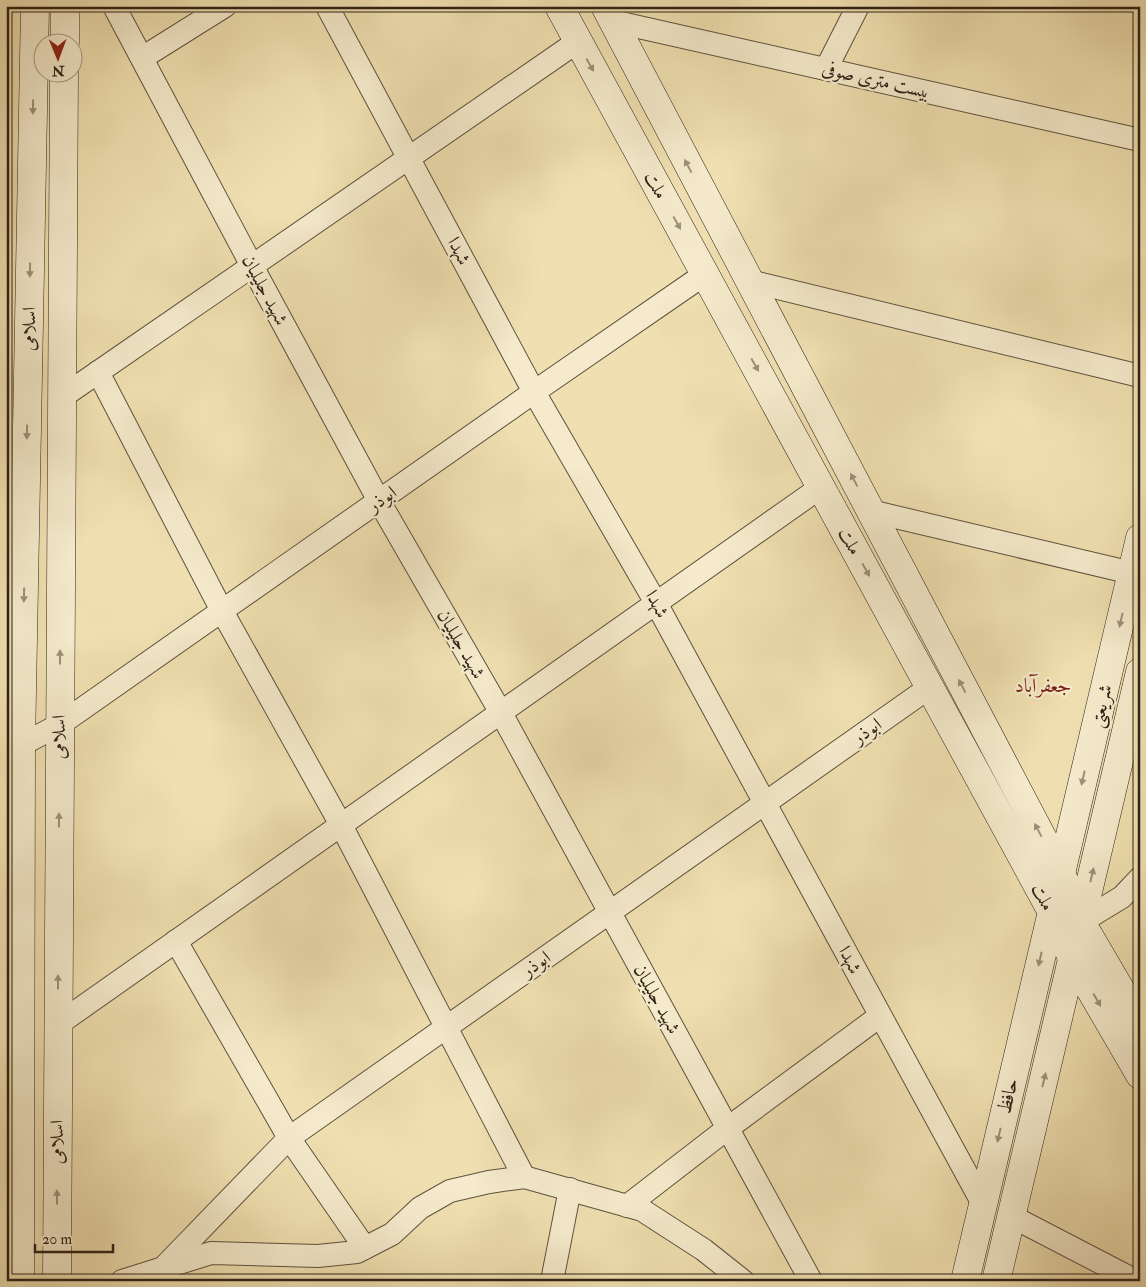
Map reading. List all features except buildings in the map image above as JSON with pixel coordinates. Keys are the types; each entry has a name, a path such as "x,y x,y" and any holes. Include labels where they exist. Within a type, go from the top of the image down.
{"street":[{"name":"اسلامی","path":"20,1281 14,745 35,6"},
{"path":"65,6 65,32"},
{"name":"شهید جلیلیان","path":"114,6 379,501 501,713 811,1281"},
{"path":"142,58 225,6"},
{"name":"شهدا","path":"327,6 534,392 656,603 983,1204"},
{"name":"ملت","path":"559,6 1052,912 1072,958 1132,1019"},
{"path":"826,69 858,6"},
{"path":"62,397 577,42 609,14"},
{"name":"ملت","path":"609,14 1061,873 1081,922 1132,1019 1140,1075"},
{"name":"بیست متری صوفی","path":"609,14 826,69 1140,140"},
{"name":"اسلامی","path":"57,1281 64,82"},
{"name":"ابوذر","path":"14,745 59,725 705,274"},
{"path":"705,274 749,281 1140,376"},
{"path":"98,372 222,611 341,825 524,1177"},
{"path":"57,1025 821,487"},
{"path":"870,511 1132,573"},
{"name":"شریعتی","path":"1052,912 1140,538"},
{"name":"شریعتی","path":"1072,958 1140,672"},
{"name":"ابوذر","path":"164,1267 289,1138 930,687"},
{"path":"1081,922 1122,897 1140,878"},
{"name":"حافظ","path":"965,1281 1052,912"},
{"path":"176,941 289,1138 365,1248"},
{"name":"حافظ","path":"996,1281 1072,958"},
{"path":"627,1206 728,1128 880,1016"},
{"path":"122,1281 211,1252 318,1256 357,1252 392,1234 420,1208 450,1191 489,1182 524,1177 642,1210 704,1250 744,1281"},
{"path":"552,1281 570,1190"},
{"path":"1012,1216 1136,1281"}],"district":[{"name":"جعفرآباد","path":"1043,685"}]}
